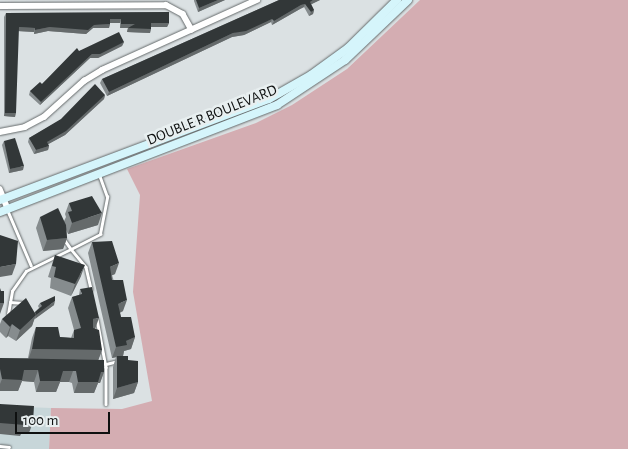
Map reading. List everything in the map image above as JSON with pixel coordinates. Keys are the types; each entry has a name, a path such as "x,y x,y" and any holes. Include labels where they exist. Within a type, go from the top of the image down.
{"main road":[{"name":"DOUBLE R BOULEVARD","path":"2,199 269,99 342,53 396,0"},
{"name":"DOUBLE R BOULEVARD","path":"4,211 249,117 294,95 346,60 408,0"}],"street":[{"path":"0,132 33,124 93,75 257,0"},
{"path":"0,6 166,5 184,14 192,30"},
{"path":"0,189 4,211"}],"lane":[{"path":"6,316 12,291 32,266 98,236 102,230 107,197 99,175"},
{"path":"4,211 32,266"},
{"path":"61,230 71,249 86,267 93,297"},
{"path":"10,302 21,302 26,306"},
{"path":"97,316 106,364 106,404"},
{"path":"100,365 122,361"},
{"path":"0,446 9,447"}],"shaded area":[{"path":"420,0 628,0 628,449 49,449 51,408 122,409 152,401 133,292 140,195 127,169 256,123 292,105 347,69"},
{"path":"0,406 51,408 49,449 0,449"}],"building":[{"path":"196,0 218,0 199,8"},
{"path":"279,0 313,0 310,2 314,10 311,12 305,4 301,5 274,21 272,19 246,31 233,33 109,92 102,79"},
{"path":"169,12 169,23 151,23 151,29 128,28 135,24 121,24 121,19 110,19 110,24 94,25 88,30 50,27 35,30 35,28 19,27 16,113 5,113 6,13"},
{"path":"119,32 124,42 100,54 92,54 41,102 30,91 40,82 42,84 77,48 79,51"},
{"path":"95,84 105,95 66,131 47,142 49,146 36,150 29,138 61,119"},
{"path":"15,138 24,166 10,169 4,141"},
{"path":"92,196 102,213 72,223 68,212 72,211 69,203"},
{"path":"58,208 66,225 67,238 47,240 40,217"},
{"path":"0,235 18,241 16,264 0,267"},
{"path":"112,241 119,263 110,267 112,280 123,280 127,300 118,304 121,317 131,317 135,337 126,341 127,345 116,347 92,242"},
{"path":"55,255 85,265 75,284 54,277 56,267 52,266"},
{"path":"92,287 99,318 93,319 93,328 99,330 102,350 32,349 36,327 58,327 60,337 74,338 74,330 81,328 72,297 82,294 80,289"},
{"path":"0,288 1,291 4,291 4,303 0,303"},
{"path":"55,296 55,301 36,315 35,312 42,306 40,303"},
{"path":"26,298 36,315 20,330 12,324 10,327 2,319"},
{"path":"117,356 128,356 128,360 138,361 138,382 117,388"},
{"path":"0,358 104,360 104,372 101,372 98,382 78,382 76,371 63,371 60,381 40,381 38,370 24,370 22,380 2,379"},
{"path":"0,404 34,406 33,422 25,421 25,425 0,423"}]}
